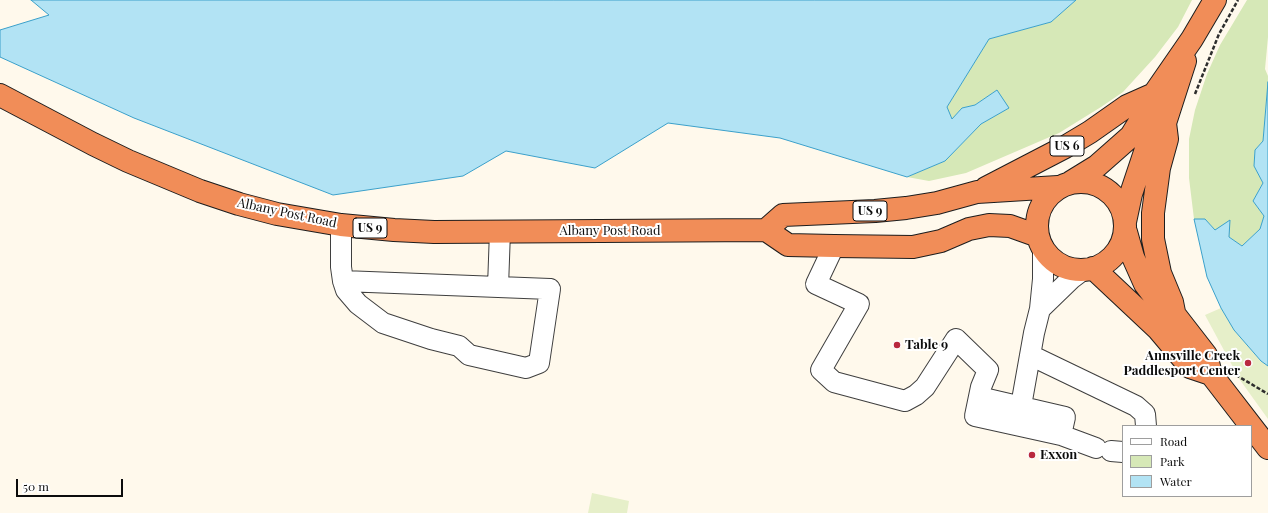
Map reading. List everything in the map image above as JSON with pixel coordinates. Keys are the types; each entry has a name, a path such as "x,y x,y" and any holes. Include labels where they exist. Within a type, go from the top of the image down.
{"highway":[{"name":"US 6","path":"1088,269 1107,262 1118,252 1125,227 1131,194 1151,134 1165,123 1204,32 1215,0"},
{"name":"US 6","path":"1040,242 1037,222 1040,208 1048,197 1065,184 1097,166 1131,136 1147,110 1154,94 1204,32"},
{"name":"US 6","path":"977,192 1064,147 1090,132 1127,106 1154,94"},
{"name":"Albany Post Road","path":"0,95 121,158 163,177 239,204 277,214 341,225 418,231 766,230"},
{"name":"US 6","path":"1165,123 1167,139 1159,168 1153,213 1153,239 1160,273 1172,302 1175,315"},
{"path":"977,192 1086,182 1101,186 1113,195 1121,208 1125,227"},
{"name":"US 9","path":"766,230 783,215 875,211 906,208 937,203 977,192"},
{"path":"766,230 788,245 913,247 941,241 969,229 989,226 1010,226 1040,242 1052,259 1064,267 1088,269 1158,329 1190,367 1210,374"},
{"name":"US 6","path":"1125,227 1133,257 1145,284 1154,296 1175,315 1206,355 1210,374 1250,425"},
{"name":"US 6","path":"1252,428 1268,448"}],"lane":[{"path":"341,225 341,267 343,281 346,290 358,304 383,323 431,339 459,346 469,356 526,368 538,363 550,289 343,281"},
{"path":"498,287 500,231"},
{"path":"1018,414 1040,309 1043,279 1040,242"},
{"path":"834,246 816,284 859,304 822,370 834,382 906,401 925,387 956,339 988,370 1018,414 1110,450"},
{"path":"1040,309 1071,279 1088,269"},
{"path":"1030,355 1136,406 1145,414 1146,425"}],"path":[{"path":"1204,32 1238,0"}],"green space":[{"path":"1076,0 1192,0 1178,27 1155,57 1123,92 1101,107 1059,133 966,173 929,181 907,177 945,161 981,124 1008,108 997,90 975,105 962,108 951,120 947,107 989,39 1051,22"},
{"path":"1247,0 1268,0 1268,37 1265,69 1268,76 1268,82 1263,141 1255,150 1254,166 1263,183 1253,201 1264,216 1260,229 1242,246 1215,230 1205,219 1194,219 1189,178 1189,139 1195,110 1207,74 1220,45"},
{"name":"Annsville Creek Paddlesport Center","path":"1221,308 1234,330 1261,361 1268,366 1268,419 1240,380 1205,315"},
{"path":"592,493 629,501 627,513 588,513"}],"water":[{"path":"31,0 1076,0 1051,22 989,39 947,107 952,119 962,108 975,105 997,90 1009,108 981,124 945,161 907,177 780,138 668,123 595,168 506,151 463,176 333,195 134,118 0,57 0,30 49,15"},
{"path":"1268,82 1268,366 1261,361 1234,330 1221,308 1207,277 1194,219 1205,219 1215,230 1230,220 1229,237 1242,246 1260,229 1264,216 1253,201 1263,183 1254,166 1255,150 1263,141"}],"place":[{"name":"Table 9","path":"897,345"},
{"name":"Annsville Creek Paddlesport Center","path":"1248,363"},
{"name":"Exxon","path":"1032,455"}]}
